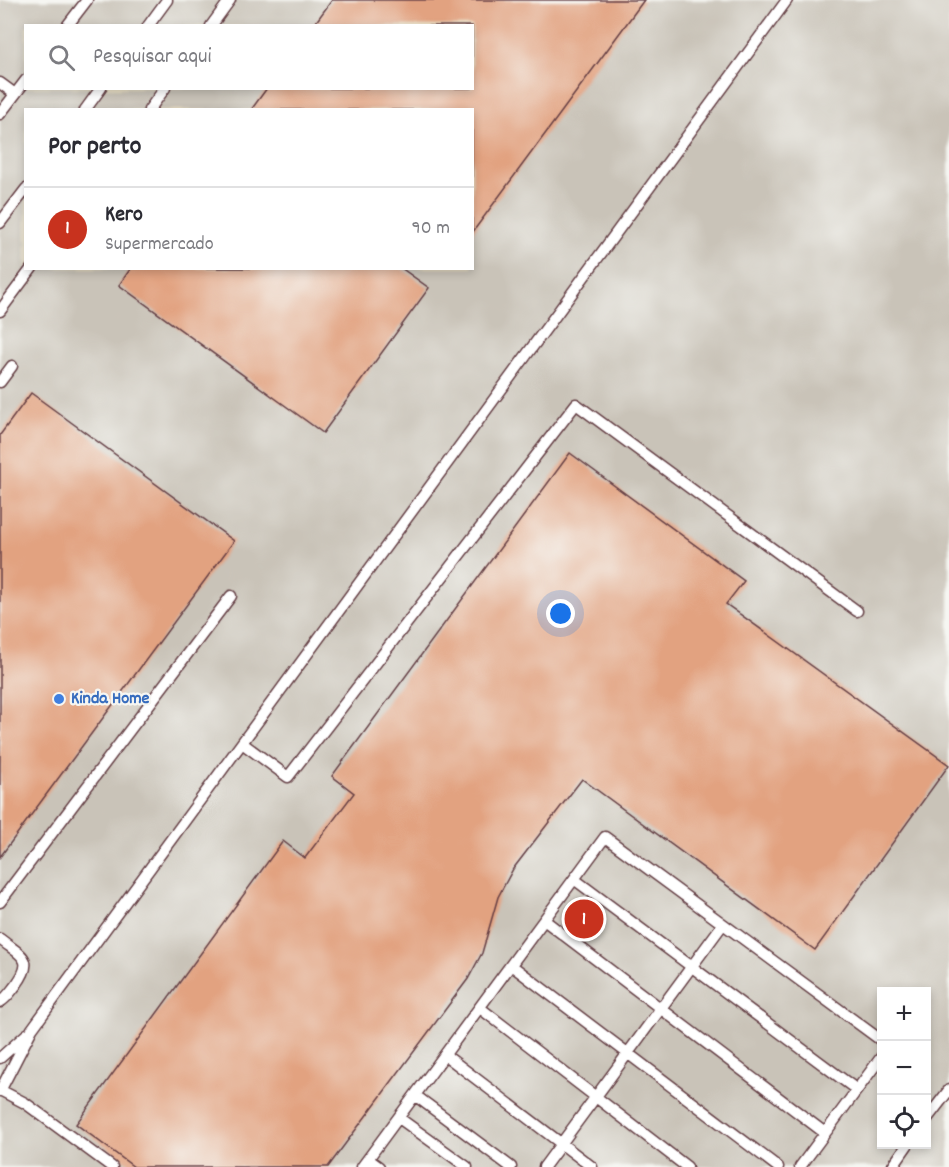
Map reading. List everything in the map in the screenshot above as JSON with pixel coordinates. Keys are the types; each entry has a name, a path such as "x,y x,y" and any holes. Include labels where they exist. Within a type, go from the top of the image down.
{"lane":[{"path":"69,24 87,0"},
{"path":"149,24 167,0"},
{"path":"212,24 230,0"},
{"path":"112,1167 24,1103 0,1090 32,1029 787,0"},
{"path":"0,83 15,94"},
{"path":"0,114 24,83"},
{"path":"86,108 100,90"},
{"path":"150,108 164,90"},
{"path":"0,223 24,192"},
{"path":"0,311 31,270"},
{"path":"0,382 12,366"},
{"path":"242,743 288,777 576,404 857,611"},
{"path":"0,902 231,596"},
{"path":"379,1167 365,1163 605,837 877,1037"},
{"path":"574,879 857,1090"},
{"path":"544,920 825,1133"},
{"path":"544,1167 723,924"},
{"path":"0,939 24,958 27,964 26,972 7,997 0,1002"},
{"path":"511,965 778,1167"},
{"path":"480,1008 687,1167"},
{"path":"0,1058 32,1029"},
{"path":"446,1056 592,1167"},
{"path":"800,1167 877,1063"},
{"path":"931,1115 949,1090"},
{"path":"416,1096 511,1167"},
{"path":"399,1118 467,1167"},
{"path":"892,1167 905,1149"}],"shaded area":[{"path":"0,0 949,0 949,1167 0,1167"}],"building":[{"path":"332,0 644,0 474,230 474,108 252,108 266,90 474,90 474,24 314,24"},
{"path":"130,270 404,270 429,288 323,433 119,285"},
{"name":"Kinda Home","path":"31,393 234,541 0,857 0,435"},
{"path":"570,453 744,581 726,604 949,765 815,950 582,779 513,869 498,897 482,953 468,979 328,1167 134,1167 76,1124 283,841 305,858 354,793 332,776"}],"place":[{"name":"Kinda Home","path":"59,699"},
{"name":"Kero","path":"584,919"}]}
